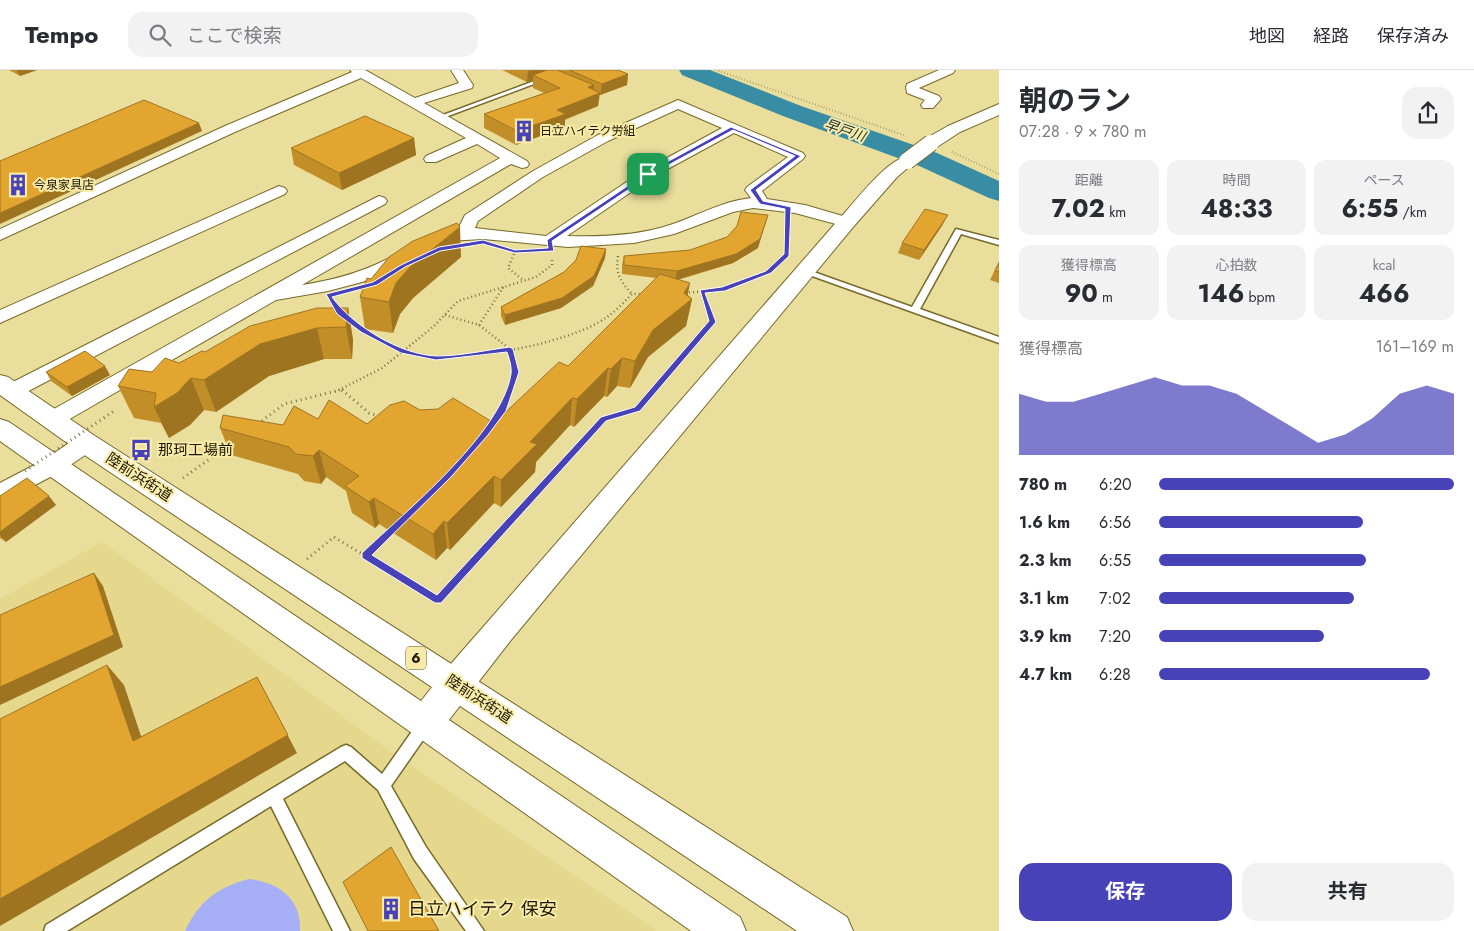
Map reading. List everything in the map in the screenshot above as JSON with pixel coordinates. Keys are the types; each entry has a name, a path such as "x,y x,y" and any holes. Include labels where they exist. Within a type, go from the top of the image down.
{"main road":[{"path":"426,722 455,684 847,222 891,173 909,149 931,143 954,129 999,110"},
{"name":"陸前浜街道","path":"6,387 86,443 833,931"},
{"path":"0,428 38,469 426,722 726,931"}],"street":[{"path":"412,103 467,85 457,70"},
{"path":"928,105 934,99 912,90 912,87 949,70"},
{"path":"0,235 358,72 538,174"},
{"path":"464,235 471,218 538,174 603,138 678,104 798,156 753,190 762,203"},
{"path":"549,241 648,174 733,128"},
{"path":"431,159 477,139"},
{"path":"53,419 511,158"},
{"path":"0,317 279,191"},
{"path":"6,387 379,200"},
{"path":"270,294 322,288 384,268 418,247 444,237 464,235 505,236 549,241 624,239 654,235 694,222 721,209 762,203 818,213 847,222"},
{"path":"0,494 38,469 86,443"}],"lane":[{"path":"438,118 552,76"},
{"path":"915,310 959,231 999,243"},
{"path":"805,272 999,340"},
{"path":"383,785 426,722"},
{"path":"52,931 346,752 383,785 420,853 476,931"},
{"path":"274,796 342,931"}],"path":[{"path":"716,70 909,149"},
{"path":"948,150 999,174"},
{"path":"681,293 723,289 768,272 787,255 788,207"},
{"path":"254,427 284,404 342,390 382,368 404,352 458,301 536,277 552,265 552,252 549,241"},
{"path":"619,250 616,267 618,279 632,294"},
{"path":"515,252 508,268 523,280"},
{"path":"479,325 504,286"},
{"path":"322,288 340,313 363,331 404,352 436,358 510,349 561,339 606,318 632,294 652,294"},
{"path":"288,575 334,537 438,600 604,419 637,409 712,322 702,291"},
{"path":"445,315 479,325 510,349 515,372 503,409 492,425"},
{"path":"342,390 369,413 386,418"},
{"path":"38,469 114,411"},
{"path":"162,492 231,444"},
{"path":"365,556 400,522"}],"shaded area":[{"path":"102,542 401,759 657,931 0,931 0,599"},
{"path":"249,879 270,884 286,894 297,910 300,931 185,931 190,920 203,903 228,886"}],"building":[{"path":"547,70 557,70 594,85 588,87 600,93 557,110 566,114 517,131 484,114 560,88 533,75"},
{"path":"569,70 618,70 628,74 602,84"},
{"path":"144,100 199,123 0,213 0,161"},
{"path":"365,116 414,138 339,173 291,148"},
{"path":"925,209 948,215 924,250 902,243"},
{"path":"741,212 768,215 760,239 736,254 677,271 624,265 624,256 690,250 727,237 737,226"},
{"path":"457,223 460,227 410,267 396,283 389,302 360,297 367,278 371,279 389,257 413,241"},
{"path":"581,246 606,249 594,276 562,298 505,315 501,307 564,272 576,260"},
{"path":"999,263 999,272 995,271"},
{"path":"660,274 690,283 684,293 692,299 653,330 635,361 622,358 611,369 608,368 577,399 572,398 530,442 537,444 501,480 494,476 447,523 444,521 433,534 374,498 369,502 345,486 359,476 319,450 313,456 296,454 289,447 220,428 223,415 283,425 294,406 318,419 329,400 367,424 390,405 404,401 420,410 438,409 453,398 494,423 559,362 568,366"},
{"path":"317,308 348,308 346,327 317,328 260,344 204,380 191,378 177,393 154,407 156,393 118,386 129,369 152,372 165,358 179,363 202,351 205,352 250,326"},
{"path":"85,351 105,366 67,387 46,372"},
{"path":"27,478 49,496 0,532 0,496"},
{"path":"94,573 114,635 0,687 0,615"},
{"path":"107,665 133,741 257,677 288,735 0,899 0,719"},
{"name":"日立ハイテク 保安","path":"391,847 439,931 368,931 343,882"}],"waterway":[{"name":"早戸川","path":"690,70 792,111 927,159 999,192"}],"place":[{"name":"日立ハイテク労組","path":"524,131"},
{"name":"今泉家具店","path":"18,185"},
{"name":"那珂工場前","path":"141,450"},
{"name":"日立ハイテク 保安","path":"391,909"}],"route":[{"path":"733,128 798,156 753,190 762,203 788,207 787,255 768,272 723,289 702,291 712,322 637,409 604,419 438,600 365,556 448,475 486,433 503,409 515,372 510,349 436,358 404,352 363,331 340,313 328,296 375,283 403,266 439,249 483,242 515,252 552,249 549,241 648,174 733,128"}]}
